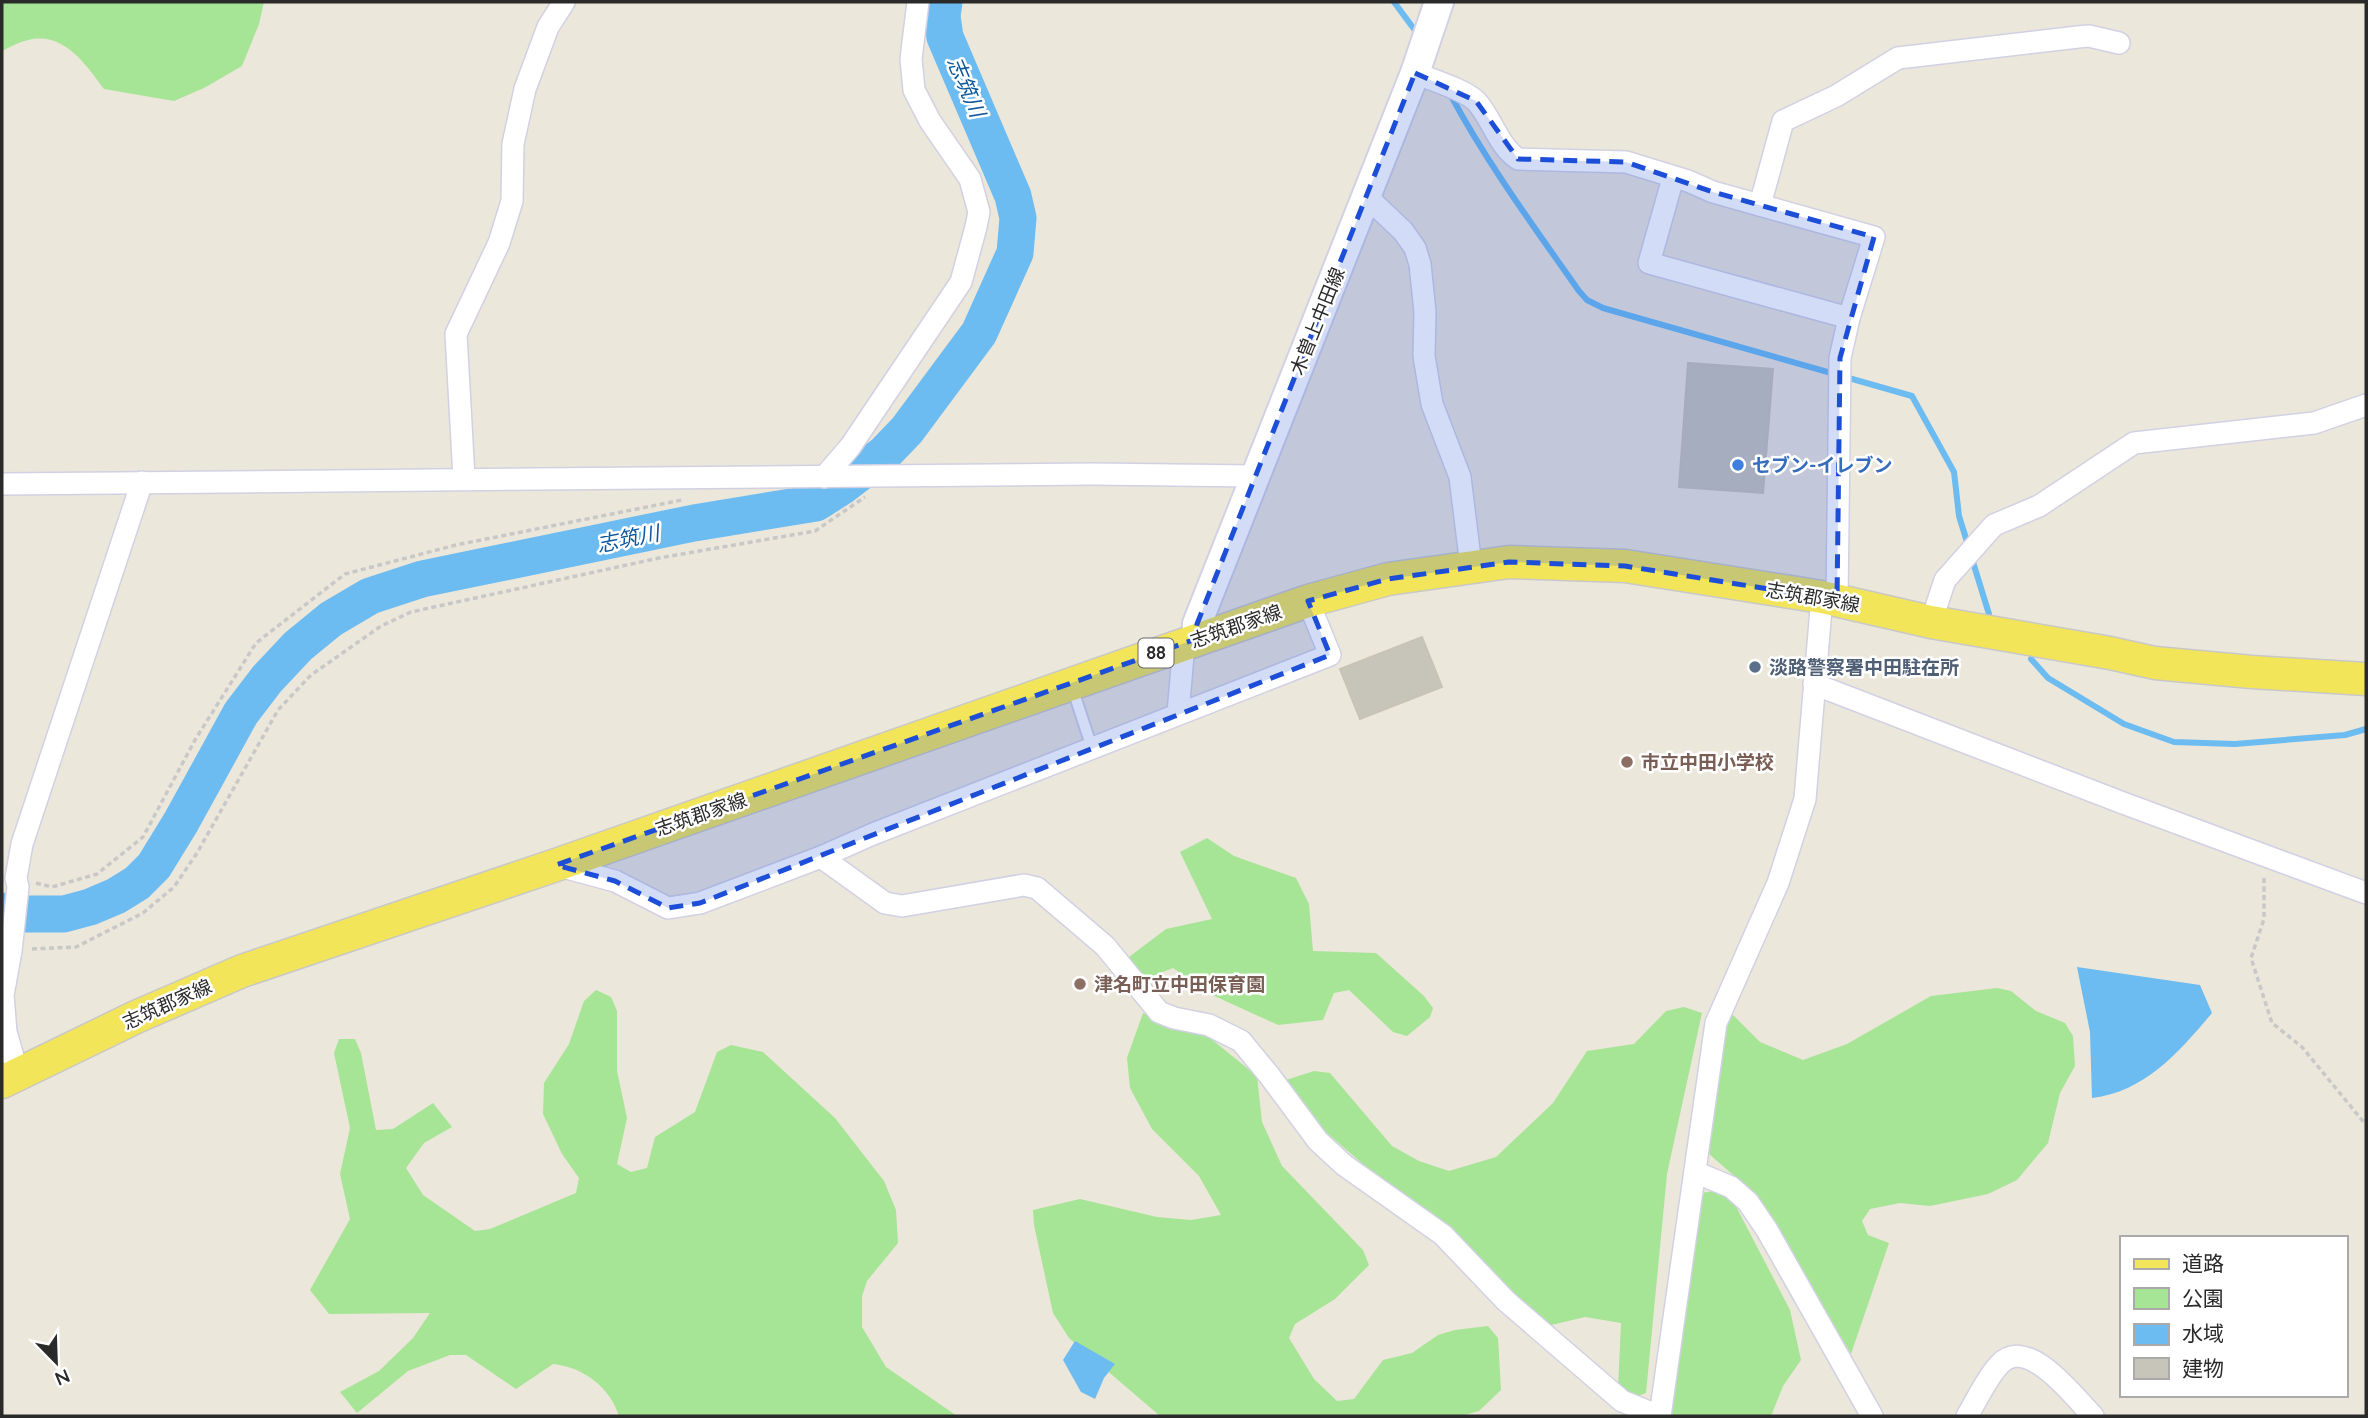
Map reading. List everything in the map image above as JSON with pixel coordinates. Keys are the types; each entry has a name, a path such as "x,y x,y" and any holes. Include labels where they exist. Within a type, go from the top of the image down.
{"main road":[{"name":"木曽上中田線","path":"1190,641 1415,73 1439,2"},
{"name":"志筑郡家線","path":"10,1078 136,1017 242,971 556,865 1190,641 1308,601 1388,579 1508,562 1625,566 1830,598 1931,622 2155,663 2366,679"}],"street":[{"path":"464,478 456,334 499,243 512,201 513,144 525,89 548,27 564,2"},
{"path":"827,477 961,282 979,212 970,179 930,121 914,90 911,59 918,2"},
{"path":"1760,205 1783,121 1836,96 1898,58 2089,36 2119,43"},
{"path":"821,857 885,903 902,906 1024,885 1037,888 1105,946 1159,1012 1209,1025 1237,1038 1269,1075 1318,1141 1344,1165 1443,1235 1506,1301 1622,1401 1659,1416 1716,1023 1778,883 1805,799 1814,684 1830,598 1840,358 1849,317 1874,237 1713,192 1688,181 1626,162 1518,159 1508,150 1476,101 1468,95 1415,73"},
{"path":"1673,178 1649,263 1849,317"},
{"path":"1366,196 1403,231 1415,248 1420,264 1425,312 1424,356 1428,380 1433,404 1460,477 1471,566"},
{"path":"1931,622 1945,580 1994,525 2039,506 2134,443 2314,423 2366,404"},
{"path":"2,484 881,475 1255,476"},
{"path":"10,1078 3,995 22,844 142,482"},
{"path":"556,865 615,881 668,908 699,903 1330,655 1308,601"},
{"path":"1178,713 1190,641"},
{"path":"1814,684 2366,893"},
{"path":"1695,1172 1731,1187 1748,1202 1767,1230 1872,1416"},
{"path":"1967,1416 1998,1366 2011,1358 2025,1356 2045,1367 2093,1416"}],"lane":[{"path":"1070,683 1092,748"}],"path":[{"path":"11,947 76,947 143,913 174,887 197,853 278,710 312,675 381,626 424,609 659,558 815,531 864,498 881,475"},
{"path":"17,883 52,887 97,874 143,837 195,740 256,643 345,574 456,545 685,499 701,477"},
{"path":"2264,855 2264,919 2251,958 2272,1023 2302,1047 2366,1125"}],"highlighted area":[{"path":"1415,73 1476,101 1518,159 1626,162 1713,192 1874,237 1840,358 1837,600 1625,566 1509,562 1388,579 1308,601 1330,655 700,903 668,908 615,881 556,865 1196,639 1197,624"}],"green space":[{"path":"2,2 264,2 259,24 242,66 204,88 174,101 104,89 73,52 53,40 28,40 2,51"},
{"path":"1207,838 1234,856 1296,878 1309,904 1313,951 1376,953 1424,996 1433,1008 1430,1017 1407,1036 1393,1032 1349,990 1334,993 1323,1020 1278,1025 1210,994 1173,968 1145,979 1133,971 1129,957 1166,929 1212,919 1180,852"},
{"path":"1997,988 2011,991 2036,1011 2065,1023 2073,1036 2075,1066 2060,1093 2048,1143 2017,1180 1988,1194 1930,1206 1900,1203 1870,1209 1862,1221 1868,1235 1889,1243 1851,1354 1748,1188 1708,1153 1727,1009 1760,1042 1803,1060 1847,1044 1931,996"},
{"path":"596,990 611,997 617,1011 617,1071 627,1118 617,1164 631,1172 647,1168 655,1137 695,1112 717,1052 731,1045 763,1052 835,1118 884,1181 896,1210 898,1243 867,1281 862,1296 862,1327 886,1367 957,1416 619,1416 602,1388 575,1369 553,1364 516,1389 466,1355 450,1355 408,1371 357,1413 340,1392 379,1371 413,1338 430,1313 329,1314 310,1290 350,1219 340,1174 350,1128 334,1053 339,1039 355,1039 361,1053 376,1130 393,1129 433,1103 452,1127 424,1143 406,1168 423,1195 475,1231 490,1229 576,1193 579,1178 562,1154 543,1114 544,1083 569,1044 584,1001"},
{"path":"1684,1007 1702,1013 1667,1174 1646,1393 1629,1399 1618,1389 1621,1323 1585,1317 1543,1327 1427,1219 1307,1116 1283,1081 1314,1071 1330,1073 1392,1146 1419,1161 1449,1171 1496,1157 1553,1103 1587,1051 1634,1044 1666,1011"},
{"path":"1143,1013 1173,1026 1205,1034 1257,1076 1262,1122 1282,1166 1363,1250 1369,1265 1335,1299 1295,1324 1289,1338 1314,1379 1337,1401 1354,1399 1383,1360 1412,1353 1438,1335 1488,1326 1498,1338 1501,1390 1479,1411 1461,1416 1160,1416 1069,1338 1053,1313 1033,1210 1080,1199 1157,1217 1191,1220 1221,1215 1199,1176 1152,1129 1130,1088 1127,1058"},
{"path":"1716,1191 1731,1197 1790,1310 1801,1360 1783,1386 1771,1416 1670,1416 1699,1193"}],"water":[{"path":"2077,967 2200,985 2212,1013 2160,1068 2129,1088 2092,1098 2090,1032"},
{"path":"1075,1341 1115,1364 1104,1378 1095,1399 1081,1392 1063,1360"}],"building":[{"path":"1688,363 1773,369 1763,493 1679,487"},
{"path":"1422,637 1442,687 1360,719 1340,669"}],"waterway":[{"name":"志筑川","path":"2,911 64,914 116,896 137,883 154,866 241,713 267,679 298,646 331,619 370,596 422,579 694,523 816,503 884,454 907,430 979,333 1015,253 1018,218 1013,196 945,37 942,16 944,2"},
{"path":"1394,2 1414,29"},
{"path":"1450,94 1479,145 1587,300 1603,308 1912,396 1954,472 1959,516 1968,545"},
{"path":"1972,559 1989,614"},
{"path":"2031,659 2048,678 2124,724 2174,742 2235,744 2345,735 2366,729"}],"place":[{"name":"セブン-イレブン","path":"1738,465"},
{"name":"淡路警察署中田駐在所","path":"1755,667"},
{"name":"市立中田小学校","path":"1627,762"},
{"name":"津名町立中田保育園","path":"1080,984"}]}
